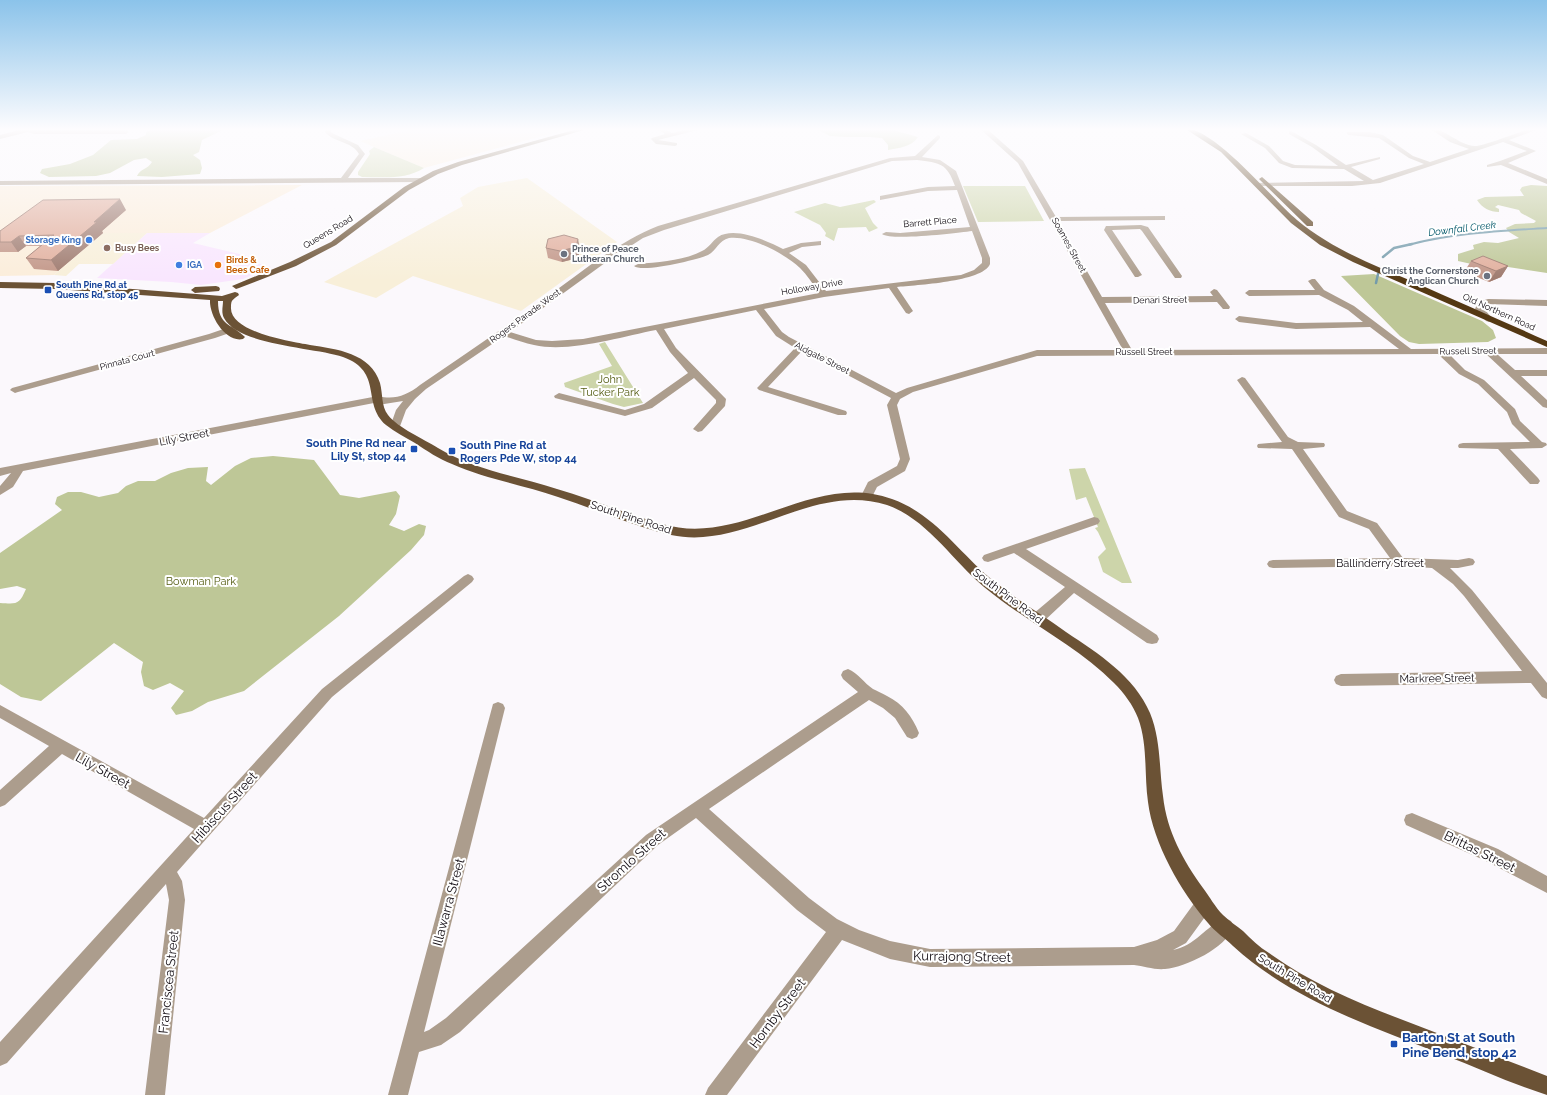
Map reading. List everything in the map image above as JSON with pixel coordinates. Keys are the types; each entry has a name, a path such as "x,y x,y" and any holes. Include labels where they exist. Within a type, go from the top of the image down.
{"highway":[{"name":"Old Northern Road","path":"1251,179 1294,221 1323,243 1356,260 1491,316 1547,337"},
{"name":"Old Northern Road","path":"1262,179 1307,223 1335,242 1479,306 1491,316 1528,336 1547,344"}],"main road":[{"name":"Queens Road","path":"229,289 275,276 347,234 420,180"},
{"path":"0,280 50,280 155,286 190,290 229,289"},
{"path":"0,285 56,286 212,298 229,289"},
{"path":"212,298 210,293 229,289"},
{"name":"South Pine Road","path":"229,289 225,309 228,318 238,327 247,332 288,343 345,354 360,362 371,372 377,384 378,399 382,416 395,426 448,458 464,465 550,490 667,530 692,534 719,533 738,528 809,502 828,498 867,496 908,509 928,524 973,571 992,587 1097,660 1120,679 1140,706 1150,735 1156,802 1162,830 1179,869 1215,918 1260,958 1294,980 1338,1004 1547,1086"},
{"name":"South Pine Road","path":"212,298 217,316 223,327 229,331 249,339 288,343"}],"street":[{"name":"Rogers Parade West","path":"395,426 401,410 411,397 423,387 503,333 626,244 624,242 627,239 646,228 679,219 692,219 825,179"},
{"name":"Holloway Drive","path":"503,333 535,343 552,344 594,340 824,294 962,277 978,272 986,264 986,258 955,179"},
{"name":"Soames Street","path":"1031,179 1129,352"},
{"path":"1366,179 1372,182"},
{"path":"1256,184 1372,182 1387,179"},
{"path":"0,183 420,180"},
{"path":"883,198 928,189 958,188"},
{"path":"1054,219 1162,218"},
{"path":"1138,275 1108,230 1109,228 1140,227 1145,229 1178,276"},
{"name":"Barrett Place","path":"886,234 900,235 974,229"},
{"path":"638,266 657,264 705,253 718,240 732,235 740,236 755,240 783,252 803,267 824,294"},
{"path":"783,252 801,245 818,243"},
{"path":"1312,282 1321,292 1351,308 1409,352"},
{"path":"892,286 910,311"},
{"path":"1214,291 1226,307"},
{"path":"1249,293 1321,292"},
{"name":"Denari Street","path":"1100,300 1219,299"},
{"path":"1479,306 1487,301 1507,303 1547,303"},
{"path":"1491,316 1494,306 1507,303"},
{"name":"Aldgate Street","path":"758,307 779,334 786,339 896,396"},
{"path":"1239,319 1296,326 1371,324"},
{"name":"Pinnata Court","path":"15,390 229,331 238,327"},
{"path":"658,327 673,350 721,399 721,404 698,428"},
{"path":"1520,350 1530,344 1528,336"},
{"path":"801,347 762,388 842,413"},
{"path":"1488,351 1547,405"},
{"name":"Russell Street","path":"896,396 910,390 1037,353 1547,351"},
{"path":"1441,352 1462,372 1481,382 1513,413 1516,422 1543,445"},
{"path":"559,396 625,413 648,406 694,373"},
{"path":"1512,373 1547,373"},
{"path":"1242,380 1284,439 1294,445 1343,514 1373,526 1400,562"},
{"name":"Rogers Parade West","path":"378,399 423,387"},
{"path":"867,496 872,485 901,468 904,459 904,450 892,405 896,396"},
{"path":"378,399 411,397"},
{"name":"Lily Street","path":"0,472 378,399"},
{"path":"1262,446 1320,445"},
{"path":"1500,445 1534,481"},
{"path":"1463,446 1543,445"},
{"path":"0,491 11,482 19,468"},
{"path":"988,558 1094,521"},
{"path":"1015,548 1152,639"},
{"name":"Ballinderry Street","path":"1273,564 1400,562 1436,564 1457,581 1468,593 1547,693"},
{"path":"1436,564 1458,564 1469,562"},
{"name":"Hibiscus Street","path":"0,1056 327,693 468,579"},
{"path":"1038,618 1073,587"},
{"path":"848,675 868,693 885,701 904,717 912,733"},
{"name":"Markree Street","path":"1341,680 1534,677"},
{"name":"Stromlo Street","path":"411,1045 434,1038 453,1025 652,840 868,693"},
{"name":"Illawarra Street","path":"398,1095 498,708"},
{"name":"Lily Street","path":"0,711 206,827"},
{"path":"0,800 60,746"},
{"name":"Kurrajong Street","path":"697,808 803,904 824,921 839,930 890,950 915,956 930,958 1134,956 1164,961 1181,958 1197,950 1225,927"},
{"name":"Brittas Street","path":"1412,820 1492,855 1547,885"},
{"name":"Franciscea Street","path":"155,1095 177,900 174,882 166,873"},
{"name":"Kurrajong Street","path":"1134,956 1160,948 1180,937 1204,904"},
{"name":"Hornby Street","path":"715,1095 839,930"}],"shaded area":[{"path":"529,179 617,242 521,311 413,276 376,298 324,282 463,206 460,198 478,187"},
{"path":"302,185 210,233 103,233 54,275 0,276 0,186"},
{"name":"Busy Bees","path":"103,233 147,233 113,264 79,264 66,276 54,275"},
{"path":"147,233 210,233 193,243 252,257 253,262 271,267 243,279 201,285 97,278"}],"green space":[{"path":"1531,185 1547,186 1547,273 1495,265 1476,265 1458,261 1458,254 1474,249 1473,245 1484,242 1498,243 1519,238 1509,232 1506,228 1515,224 1534,223 1536,221 1521,213 1519,210 1498,205 1495,207 1499,209 1499,212 1489,210 1481,205 1477,200 1485,197 1524,196 1520,190 1522,187"},
{"path":"963,186 1025,186 1044,221 978,222"},
{"path":"874,200 876,202 865,208 873,223 878,228 869,232 866,227 838,228 834,241 825,236 826,233 820,225 794,212 825,203 840,207"},
{"path":"1374,274 1482,321 1493,330 1496,338 1488,342 1419,344 1409,342 1400,336 1341,276"},
{"name":"John Tucker Park","path":"605,342 643,403 624,407 565,387 564,383 612,366 599,344"},
{"name":"Bowman Park","path":"273,456 314,460 340,495 359,498 396,491 400,496 396,514 389,525 404,531 419,524 426,526 424,535 411,550 339,616 244,691 208,702 192,711 176,715 171,708 184,691 170,683 153,690 144,686 141,672 143,662 114,643 41,701 21,697 0,684 0,603 14,603 19,601 26,589 17,586 0,589 0,553 62,510 55,504 57,497 68,492 81,492 99,497 118,493 126,486 138,481 155,481 171,473 188,468 208,467 206,481 211,485 235,466 251,458"},
{"path":"1085,468 1132,583 1122,583 1103,572 1098,557 1106,549 1095,528 1098,527 1086,497 1076,500 1069,469"}],"building":[{"path":"120,199 94,222 97,222 51,260 26,258 54,235 19,236 11,242 0,242 0,231 43,200"},
{"path":"564,235 578,239 576,247 560,251 546,248 548,239"},
{"path":"1483,256 1508,266 1496,271 1471,261"}],"waterway":[{"name":"Downfall Creek","path":"1408,245 1460,235 1547,228"},
{"name":"Downfall Creek","path":"1383,257 1394,248 1412,244"},
{"path":"1376,283 1378,274"}],"place":[{"name":"Storage King","path":"89,240"},
{"name":"Busy Bees","path":"107,248"},
{"name":"Prince of Peace Lutheran Church","path":"564,254"},
{"name":"IGA","path":"179,265"},
{"name":"Birds & Bees Cafe","path":"218,265"},
{"name":"Christ the Cornerstone Anglican Church","path":"1487,276"},
{"name":"South Pine Rd at Queens Rd, stop 45","path":"48,290"},
{"name":"South Pine Rd near Lily St, stop 44","path":"414,449"},
{"name":"South Pine Rd at Rogers Pde W, stop 44","path":"452,451"},
{"name":"Barton St at South Pine Bend, stop 42","path":"1394,1044"}]}
